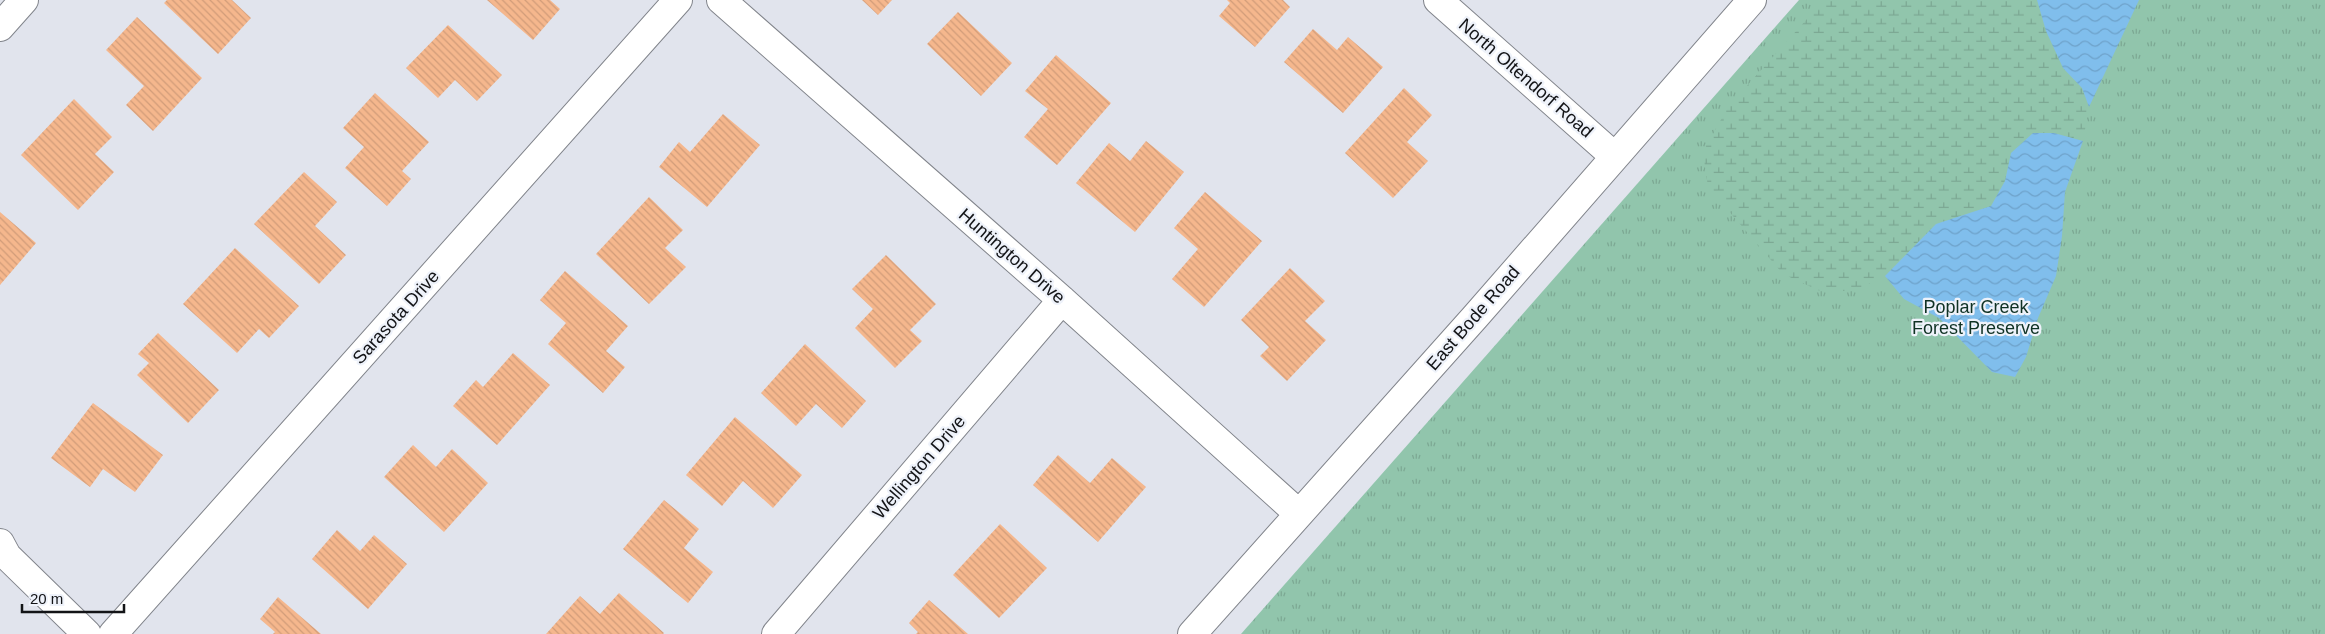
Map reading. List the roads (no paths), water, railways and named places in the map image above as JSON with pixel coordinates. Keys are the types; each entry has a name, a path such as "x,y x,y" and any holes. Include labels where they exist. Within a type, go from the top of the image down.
{"street":[{"path":"0,27 24,0"},
{"name":"Sarasota Drive","path":"114,634 678,0"},
{"name":"Huntington Drive","path":"721,0 1062,300 1299,514"},
{"name":"North Oltendorf Road","path":"1438,0 1614,156"},
{"name":"East Bode Road","path":"1192,634 1475,317 1752,0"},
{"name":"Wellington Drive","path":"776,634 1062,300"},
{"path":"0,543 7,556 87,634"}],"water":[{"path":"2037,0 2139,0 2089,107 2082,88 2063,68 2046,31"},
{"path":"2033,133 2054,133 2083,141 2065,192 2062,236 2056,276 2038,318 2026,357 2015,377 1992,372 1939,318 1904,299 1885,276 1936,224 1991,206 2005,181 2011,153"}],"park label":[{"name":"Poplar Creek Forest Preserve","path":"1976,317"}]}
